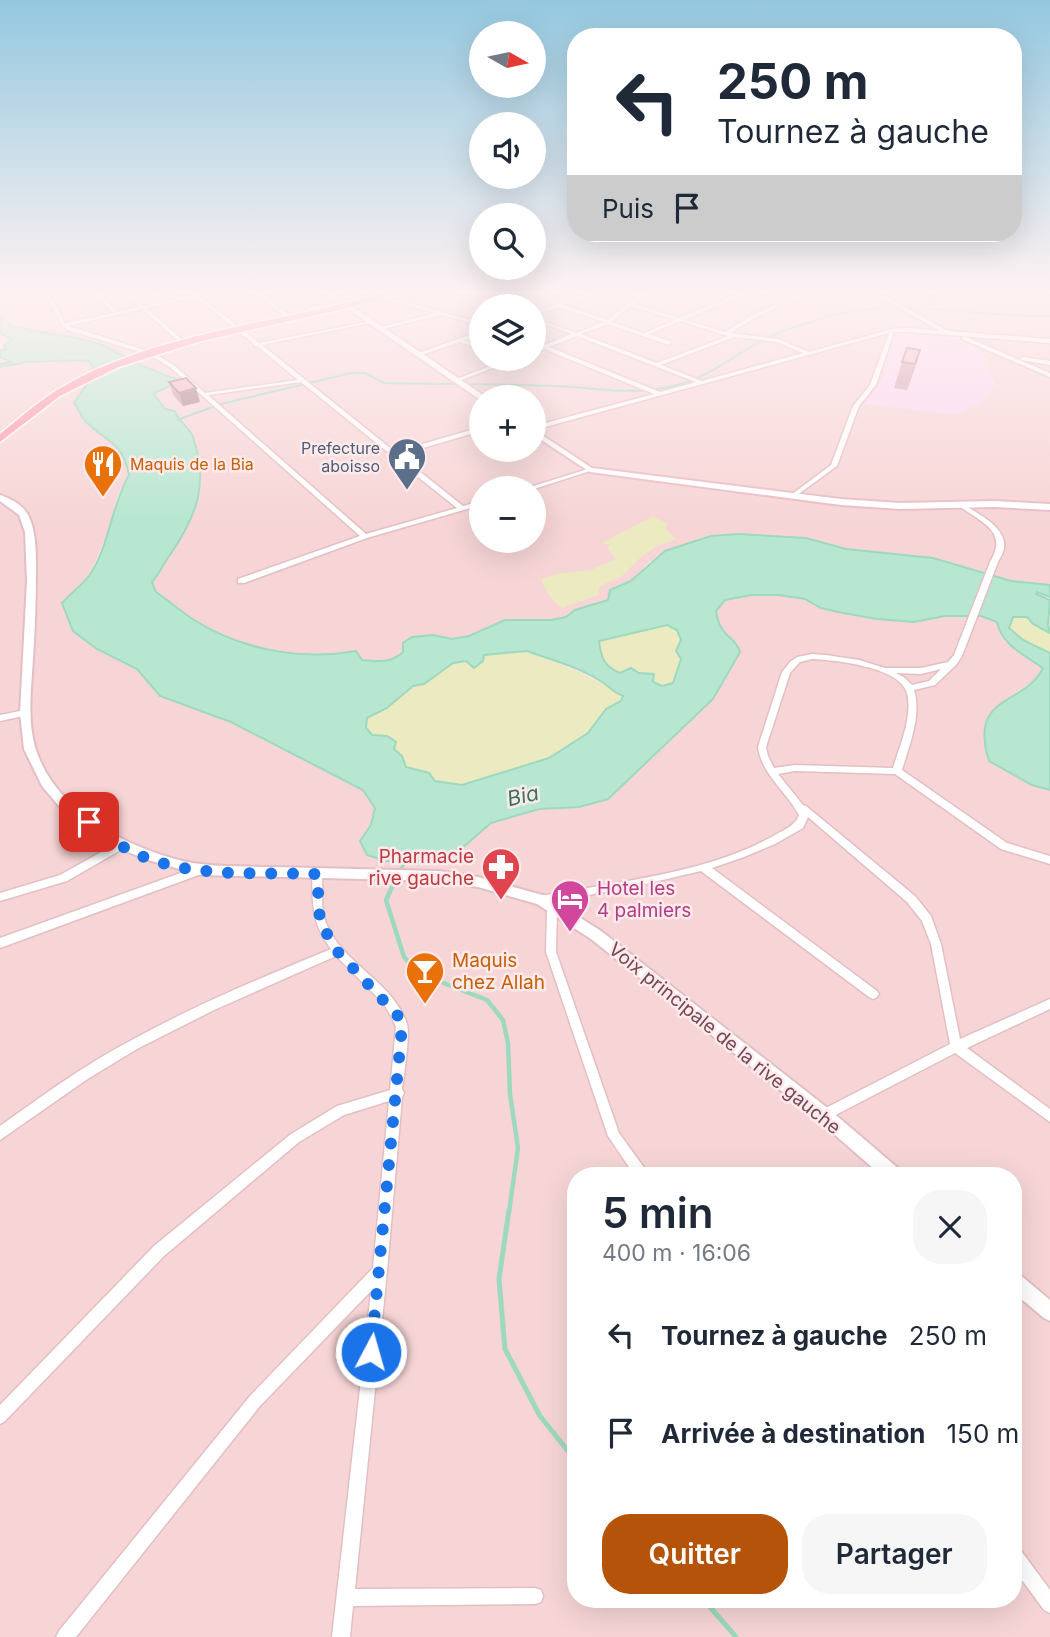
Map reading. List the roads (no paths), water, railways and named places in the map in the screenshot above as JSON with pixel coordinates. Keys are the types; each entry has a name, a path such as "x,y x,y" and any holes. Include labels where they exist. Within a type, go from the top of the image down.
{"highway":[{"path":"0,439 48,400 77,382 115,367"}],"main road":[{"path":"546,439 590,471 872,505 1049,504"}],"street":[{"path":"173,367 365,537"},
{"path":"283,367 462,509"},
{"path":"439,367 469,388"},
{"path":"594,367 660,394"},
{"path":"663,367 705,383"},
{"path":"546,427 758,367"},
{"path":"793,496 834,467 856,406 873,385 879,367"},
{"path":"457,380 479,371"},
{"path":"206,394 300,381"},
{"path":"392,455 469,433"},
{"path":"546,483 590,471"},
{"name":"Voix principale de la rive gauche","path":"0,498 19,509 26,518 32,547 25,713 27,738 34,762 49,787 73,811 121,845 169,864 200,870 439,876 478,882 547,904 596,935 824,1115 884,1167"},
{"path":"909,688 932,684 958,656 994,562 1003,551 1003,542 997,532 961,505"},
{"path":"242,581 365,537 469,507"},
{"path":"953,663 921,671 879,669 822,657 802,658 794,662 786,672 762,747 762,755 772,772 800,805 911,899 927,919 936,944 956,1047 1050,1116"},
{"path":"879,669 900,678 909,688 909,726 897,771"},
{"path":"0,718 25,713"},
{"path":"772,772 795,768 897,771 1004,846 1050,860"},
{"path":"636,1167 614,1136 551,952 547,904 703,867 785,835 800,825 804,815 800,805"},
{"path":"0,897 63,878 121,845"},
{"path":"703,867 873,994"},
{"path":"0,943 200,870"},
{"path":"317,874 320,922 337,951 399,1017 402,1027 398,1093 341,1637"},
{"path":"0,1134 131,1046 212,1004 337,951"},
{"path":"824,1115 956,1047 1050,1004"},
{"path":"0,1416 159,1251 295,1138 341,1110 398,1093"},
{"path":"65,1637 255,1401 380,1270"},
{"path":"1022,1288 1050,1312"},
{"path":"1022,1566 1050,1604"},
{"path":"345,1598 535,1595"}],"water":[{"name":"Bia","path":"93,367 146,367 178,380 154,394 165,409 175,411 191,433 198,454 200,484 198,499 187,526 152,582 156,592 191,618 229,638 270,650 313,654 356,651 362,660 384,661 403,652 403,643 412,637 433,635 452,639 469,636 505,620 551,620 566,617 575,610 608,600 610,590 631,581 665,551 711,536 738,534 806,538 846,549 933,558 1011,581 1050,585 1050,597 1037,592 1036,594 1050,600 1050,633 1033,624 1027,617 1013,617 1009,628 1023,640 1050,653 1050,790 1032,785 989,761 985,739 986,723 992,712 1024,689 1043,668 1009,644 997,622 981,616 945,616 914,622 877,619 821,608 805,599 751,595 725,600 716,611 721,627 740,652 713,699 608,799 579,807 539,809 491,823 461,849 439,860 386,861 367,855 360,841 371,825 375,808 363,790 231,722 160,696 137,669 97,649 73,631 62,603 86,580 96,565 129,475 118,449 86,422 74,403 95,372","holes":["667,625 677,630 681,640 676,651 681,659 673,683 662,686 653,682 654,674 639,673 631,668 620,673 604,661 599,641","527,651 587,673 623,696 621,701 606,709 588,733 549,758 462,785 435,781 429,773 406,767 402,756 394,749 396,742 387,736 372,735 366,728 367,718 387,708 413,686 424,684 453,663 466,661 474,668 483,661 484,655"]}],"waterway":[{"path":"177,420 221,404 351,373 365,373 384,383 554,386 623,391 677,385 717,367"},
{"path":"394,883 407,857"},
{"path":"394,883 386,900 404,957 418,973 487,1000 503,1020 508,1043 510,1094 518,1148 509,1212"},
{"path":"509,1210 499,1279 505,1349 540,1416 567,1450"},
{"path":"711,1608 736,1637"}],"place":[{"name":"Prefecture aboisso","path":"407,491"},
{"name":"Maquis de la Bia","path":"103,498"},
{"name":"Pharmacie rive gauche","path":"501,901"},
{"name":"Hotel les 4 palmiers","path":"570,933"},
{"name":"Maquis chez Allah","path":"425,1005"}]}
